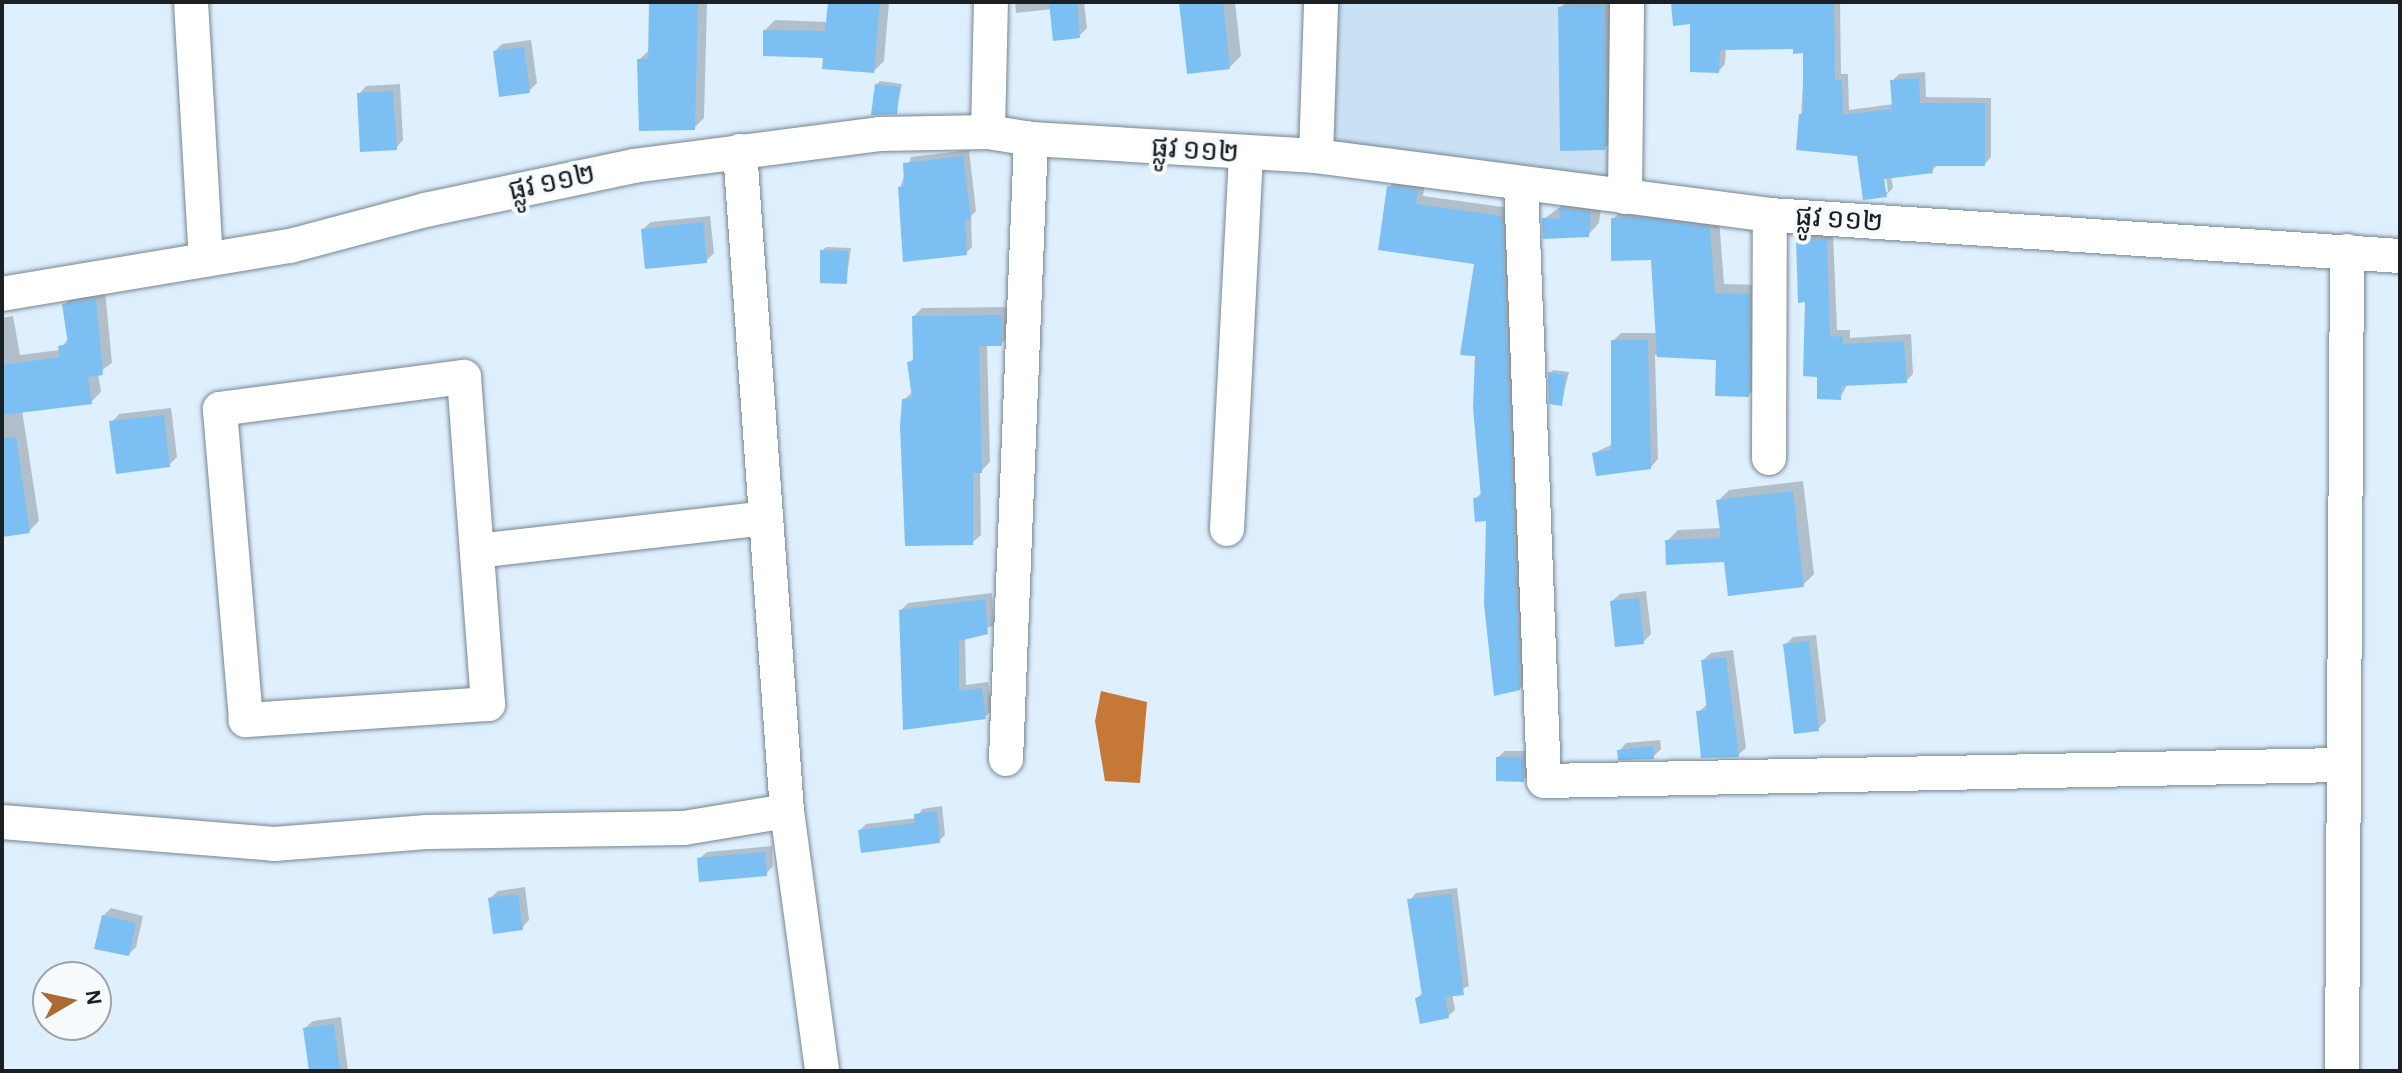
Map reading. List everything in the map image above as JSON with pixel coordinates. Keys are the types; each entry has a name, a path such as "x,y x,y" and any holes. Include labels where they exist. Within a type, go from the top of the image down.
{"street":[{"path":"191,2 206,260"},
{"path":"988,132 991,2"},
{"path":"1316,156 1321,2"},
{"path":"1625,197 1627,2"},
{"name":"ផ្លូវ ១១២","path":"2,294 290,246 425,210 619,169 879,134 988,132 1031,139 1316,156 1770,215 2157,243 2400,256"},
{"path":"1006,759 1031,139"},
{"path":"740,151 787,811 822,1071"},
{"path":"1227,529 1246,154"},
{"path":"1521,184 1544,781 2344,765"},
{"path":"1769,458 1770,215"},
{"path":"2342,1071 2347,251"},
{"path":"464,377 477,551 488,704 246,720 220,409 464,377"},
{"path":"477,551 766,518"},
{"path":"2,822 274,844 427,832 684,828 787,811"}],"shaded area":[{"path":"1335,2 1617,2 1617,177 1331,153"},
{"path":"1101,691 1147,702 1140,783 1105,781 1095,721"}],"building":[{"path":"649,2 698,2 695,130 639,131 637,59 648,59"},
{"path":"828,2 880,2 874,73 822,69 823,58 763,56 763,30 825,31"},
{"path":"1049,2 1077,2 1080,38 1053,41"},
{"path":"1179,2 1223,2 1230,69 1187,74"},
{"path":"1671,2 1834,2 1835,80 1842,80 1843,115 1892,109 1890,80 1919,78 1920,103 1985,103 1985,166 1932,166 1933,173 1884,179 1887,197 1863,200 1857,156 1796,150 1799,114 1803,114 1803,53 1793,54 1793,49 1720,50 1719,73 1690,72 1690,24 1673,26"},
{"path":"1604,6 1605,150 1560,151 1558,7"},
{"path":"524,47 530,93 499,97 493,51"},
{"path":"875,84 900,87 897,114 871,115"},
{"path":"393,91 397,150 360,152 357,93"},
{"path":"963,156 971,220 965,220 967,255 903,262 898,187 904,186 903,163"},
{"path":"1387,186 1418,190 1416,204 1502,216 1520,690 1494,696 1484,604 1486,521 1475,522 1473,498 1481,497 1473,408 1475,356 1460,355 1474,264 1378,250"},
{"path":"1559,208 1591,212 1589,237 1543,239 1542,218 1560,219"},
{"path":"1633,217 1710,227 1715,293 1750,294 1749,397 1715,396 1716,360 1657,357 1651,260 1611,261 1611,218"},
{"path":"703,222 707,263 645,269 641,229"},
{"path":"1827,239 1830,336 1843,337 1843,344 1904,341 1907,383 1841,386 1841,400 1817,399 1817,377 1803,376 1805,302 1798,303 1796,240"},
{"path":"820,250 848,251 847,284 820,283"},
{"path":"96,299 103,375 88,377 92,404 2,415 2,365 60,357 58,346 68,344 62,304"},
{"path":"1001,315 1002,346 979,346 982,473 973,473 973,545 905,546 900,426 902,399 912,398 907,362 913,361 912,316"},
{"path":"1611,340 1648,340 1651,469 1596,476 1592,453 1611,450"},
{"path":"1548,372 1566,375 1562,406 1549,404"},
{"path":"164,415 170,467 116,474 109,421"},
{"path":"16,437 30,533 2,537 2,438"},
{"path":"1793,491 1804,587 1728,596 1724,562 1666,565 1665,540 1721,538 1716,500"},
{"path":"1639,598 1644,644 1615,647 1610,601"},
{"path":"985,599 988,634 959,641 959,691 982,688 986,719 903,730 899,610"},
{"path":"1809,641 1819,731 1794,734 1783,644"},
{"path":"1726,657 1739,757 1701,758 1696,711 1707,710 1701,660"},
{"path":"1653,746 1654,759 1618,760 1617,750"},
{"path":"1496,757 1523,757 1524,782 1496,781"},
{"path":"937,811 940,843 861,853 858,830 915,823 914,814"},
{"path":"765,852 767,876 699,882 697,858"},
{"path":"518,894 523,930 493,934 488,898"},
{"path":"1451,894 1464,995 1445,997 1449,1018 1420,1024 1415,998 1422,996 1407,899"},
{"path":"102,915 136,923 129,956 94,949"},
{"path":"334,1024 340,1071 309,1071 303,1028"}]}
